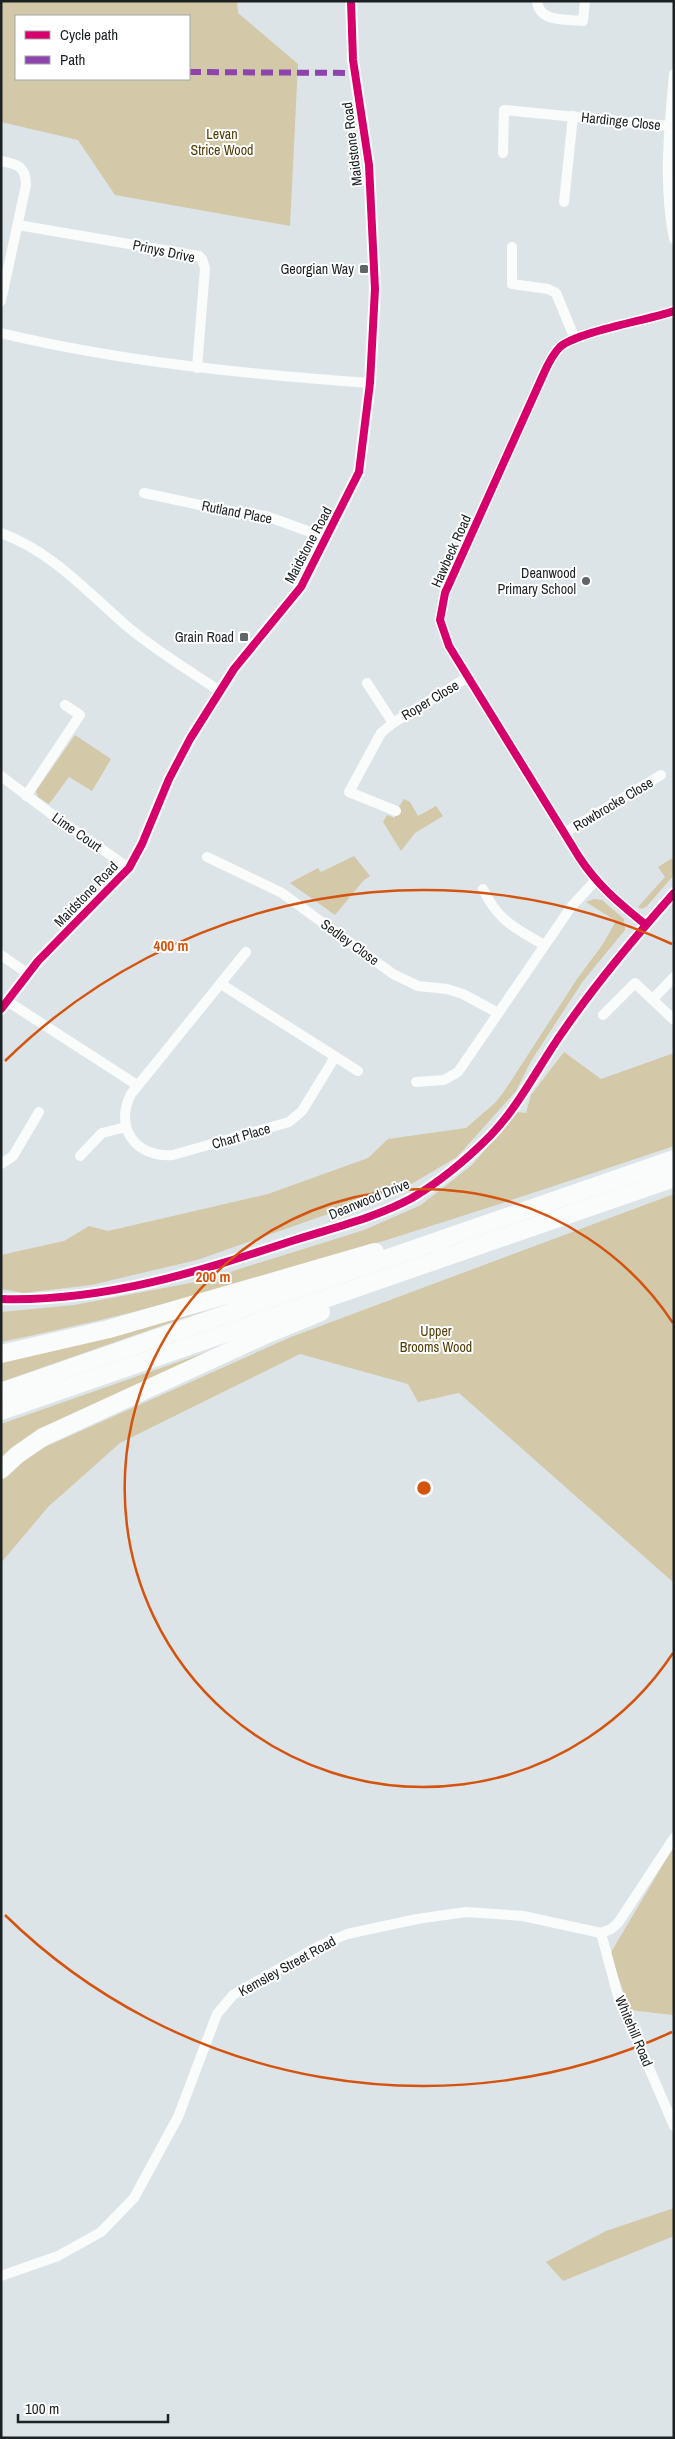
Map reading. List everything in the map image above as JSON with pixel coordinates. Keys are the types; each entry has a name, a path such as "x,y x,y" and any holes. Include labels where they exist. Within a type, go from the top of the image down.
{"highway":[{"path":"1,1392 674,1159"},
{"path":"1,1411 674,1178"},
{"path":"1,1354 56,1342 247,1290 366,1254 422,1246"},
{"path":"1,1470 23,1449 43,1437 263,1336 363,1295 388,1277"},
{"path":"1,1346 56,1342"}],"street":[{"name":"Maidstone Road","path":"4,1005 27,973 129,868 142,844 176,764 234,669 301,587 328,538 358,472 370,383 375,313 368,165 353,60 350,1"},
{"path":"537,1 539,12 544,16 583,21 585,1"},
{"path":"674,74 669,126 667,180 674,239"},
{"name":"Hardinge Close","path":"502,153 504,110 669,126"},
{"name":"Hardinge Close","path":"564,202 573,116"},
{"path":"1,161 20,165 26,177 1,301"},
{"name":"Prinys Drive","path":"18,224 199,256 205,268 197,368"},
{"path":"512,247 512,284 548,289 556,293 575,339"},
{"name":"Hawbeck Road","path":"646,924 595,881 468,677 444,635 440,620 442,602 544,373 560,347 575,339 674,310"},
{"path":"1,333 81,351 197,368 370,383"},
{"name":"Rutland Place","path":"144,493 223,510 266,516 328,538"},
{"path":"1,533 27,543 50,558 147,642 220,691"},
{"name":"Roper Close","path":"396,811 350,792 376,739 393,723 468,677"},
{"name":"Roper Close","path":"367,683 393,723"},
{"path":"26,796 80,715 66,705"},
{"name":"Rowbrocke Close","path":"564,833 661,774"},
{"name":"Lime Court","path":"1,776 26,796 129,868"},
{"name":"Sedley Close","path":"207,857 282,893 393,974 412,984 454,991 472,998 498,1014"},
{"path":"416,1082 444,1080 454,1076 574,903 595,881"},
{"path":"483,889 494,910 503,919 544,946"},
{"name":"Deanwood Drive","path":"1,1300 62,1297 120,1289 182,1276 363,1218 411,1198 466,1159 492,1134 515,1105 586,998 646,924 674,893"},
{"path":"80,1156 102,1133 126,1127 125,1108 137,1085 246,952"},
{"path":"1,955 27,973"},
{"path":"653,1000 674,977"},
{"path":"603,1015 635,982 674,1020"},
{"path":"220,984 358,1071"},
{"path":"4,1005 137,1085"},
{"name":"Chart Place","path":"126,1127 132,1139 142,1149 164,1156 283,1124 302,1111 335,1057"},
{"path":"1,1164 13,1156 39,1112"},
{"path":"601,1933 611,1930 618,1923 674,1838"},
{"name":"Kemsley Street Road","path":"1,2276 58,2256 101,2232 134,2198 178,2117 217,2014 233,1995 317,1947 347,1934 417,1919 466,1912 523,1916 601,1933"},
{"name":"Whitehill Road","path":"601,1933 618,1996 674,2126"}],"green space":[{"name":"Levan Strice Wood","path":"1,1 237,1 238,13 298,64 290,226 115,195 78,140 1,122"},
{"path":"75,735 111,759 92,791 69,777 49,804 38,797 36,791"},
{"path":"404,799 410,802 418,816 436,806 443,816 415,833 401,851 383,822 387,815 395,818 396,811"},
{"path":"354,856 370,876 364,880 335,915 290,883 318,868 321,872"},
{"path":"674,857 674,875 647,906 642,909 638,907 665,877 658,867"},
{"path":"594,899 602,900 624,919 625,930 583,981 531,1061 516,1091 457,1157 408,1186 197,1260 91,1285 24,1293 1,1289 1,1255 64,1241 89,1226 108,1231 268,1194 368,1158 388,1139 466,1128 496,1102 505,1090 577,979 603,944 616,921 586,902"},
{"path":"564,1052 601,1079 674,1053 674,1146 424,1228 256,1279 87,1323 1,1342 1,1312 74,1305 201,1281 364,1230 421,1205 472,1165 517,1112 526,1113 531,1095"},
{"name":"Upper Brooms Wood","path":"674,1194 674,1583 459,1393 418,1402 408,1384 300,1354 120,1443 48,1507 1,1563 1,1480 27,1455 291,1337"},
{"path":"218,1306 1,1382 1,1357"},
{"path":"255,1335 1,1463 1,1424"},
{"path":"674,1846 673,2015 630,2010 610,1954"},
{"path":"674,2208 674,2236 563,2281 546,2262 606,2231"}],"marked path":[{"path":"190,72 355,73"}],"cycle path":[{"path":"1,1009 38,961 129,868 142,844 169,779 190,739 234,669 301,587 359,472 370,383 375,289 369,165 353,60 351,1"},
{"path":"646,925 601,885 579,857 449,646 440,620 445,593 555,353 560,347 581,336 674,311"},
{"path":"1,1299 40,1299 115,1290 189,1273 356,1221 385,1211 412,1198 463,1161 501,1124 577,1012 631,943 674,893"}],"place":[{"name":"Georgian Way","path":"364,269"},
{"name":"Deanwood Primary School","path":"586,581"},
{"name":"Grain Road","path":"244,637"}]}
